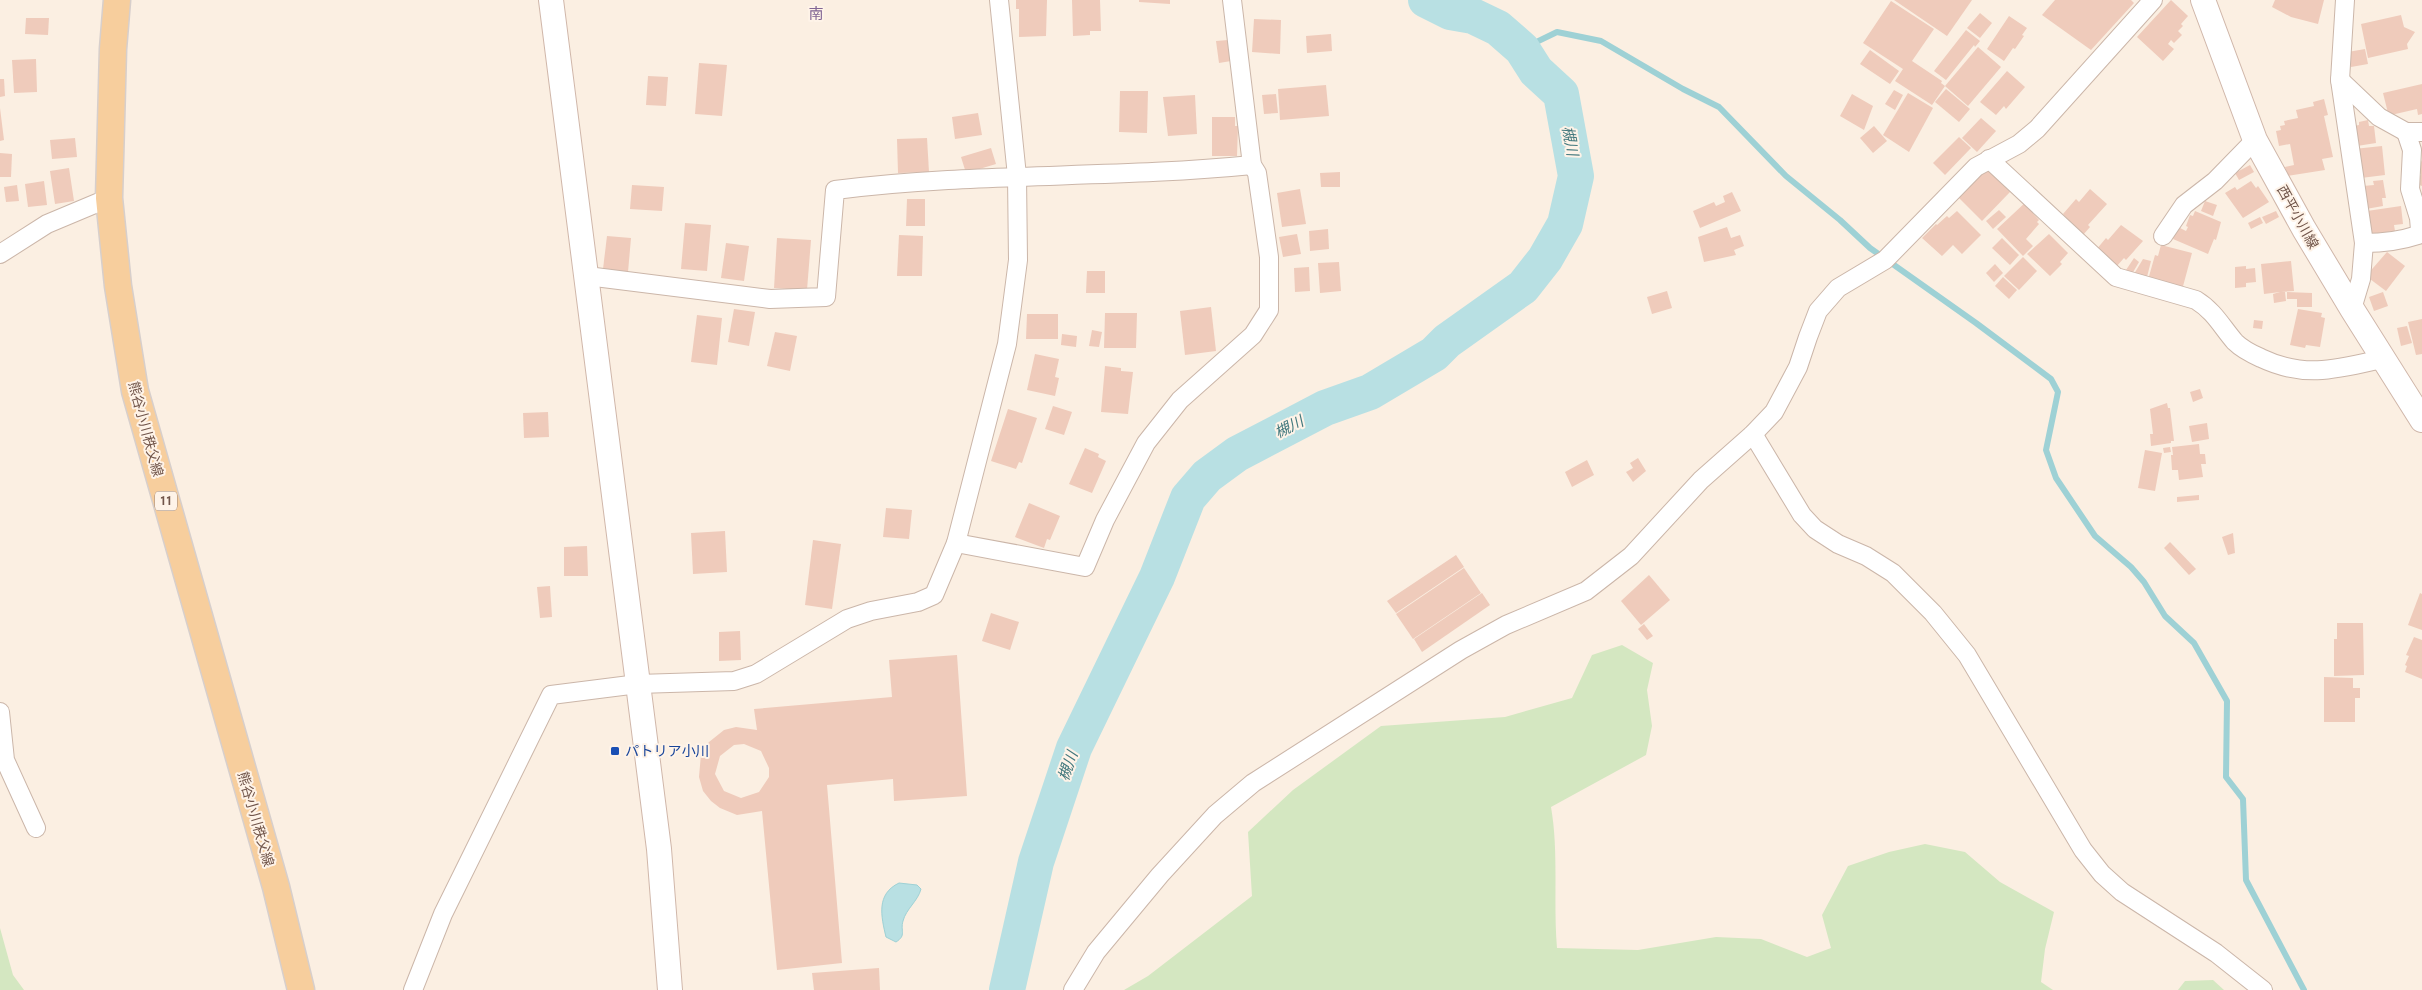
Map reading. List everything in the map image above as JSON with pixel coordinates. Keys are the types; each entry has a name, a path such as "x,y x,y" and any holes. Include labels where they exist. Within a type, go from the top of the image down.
{"main road":[{"name":"熊谷小川秩父線","path":"117,0 113,49 109,198 118,286 135,391 276,887 302,990"}],"street":[{"path":"551,0 659,849 670,990"},
{"path":"413,990 443,914 551,695 638,684 734,681 756,674 847,619 871,611 918,602 934,595 956,543 1007,344 1018,260 1017,176 999,0"},
{"path":"956,543 1085,567 1105,520 1146,443 1180,400 1253,335 1269,310 1269,257 1257,173 1252,165 1232,0"},
{"path":"1073,990 1096,952 1160,875 1215,815 1252,783 1461,650 1506,625 1586,591 1631,556 1701,480 1753,434 1774,412 1798,367 1818,311 1838,288 1885,260 1976,167 1989,158 2019,144 2037,130 2153,0"},
{"name":"西平小川線","path":"2203,0 2256,140 2304,229 2382,359 2422,420"},
{"path":"2345,0 2340,80 2364,243 2361,279 2352,309"},
{"path":"2340,80 2379,117 2414,132 2410,189 2419,218 2420,230 2418,235 2406,239 2364,243"},
{"path":"2163,236 2184,205 2215,181 2256,140"},
{"path":"1989,158 2116,277 2196,300 2207,306 2236,342 2251,354 2279,367 2298,371 2348,367 2382,359"},
{"path":"587,276 770,299 826,298 835,190 886,183 1017,176 1190,171 1252,165"},
{"path":"0,254 47,224 109,198"},
{"path":"1753,434 1802,515 1815,528 1838,544 1866,556 1893,573 1933,613 1967,655 2083,850 2102,874 2122,892 2216,953 2262,990"},
{"path":"0,712 5,760 36,828"}],"green space":[{"path":"1622,645 1653,663 1647,690 1652,726 1646,755 1551,807 1555,842 1557,948 1638,950 1716,937 1761,939 1807,957 1831,948 1822,915 1848,866 1889,852 1925,844 1965,852 2000,882 2054,912 2045,949 2041,982 2053,990 1124,990 1148,976 1252,896 1248,832 1293,790 1381,726 1505,717 1572,698 1592,655"},
{"path":"0,928 13,975 24,990 0,990"},
{"path":"2213,980 2224,990 2178,990 2185,981"}],"water":[{"path":"899,883 917,885 921,889 905,917 902,924 902,935 896,942 886,937 882,906 883,899 887,893"}],"building":[{"path":"1016,0 1047,0 1046,36 1019,37 1019,9 1016,9"},
{"path":"1072,0 1100,0 1101,31 1090,31 1090,35 1073,36"},
{"path":"1139,0 1170,0 1170,4 1139,2"},
{"path":"1894,0 1972,0 1947,36"},
{"path":"2055,0 2131,0 2134,3 2091,50 2042,15"},
{"path":"2171,0 2188,16 2178,31 2182,35 2174,43 2171,40 2168,44 2174,49 2163,61 2137,37"},
{"path":"2275,0 2324,0 2318,24 2291,17 2272,7"},
{"path":"1891,1 1934,29 1912,61 1942,81 1941,83 1945,86 1932,105 1895,81 1903,69 1863,43"},
{"path":"1980,13 1992,23 1980,38 1967,28"},
{"path":"2401,15 2404,27 2415,32 2407,44 2408,49 2368,58 2361,24"},
{"path":"2009,16 2027,28 2015,49 2013,48 2004,61 1987,49"},
{"path":"26,18 49,18 48,35 25,34"},
{"path":"1254,19 1281,20 1280,54 1252,52"},
{"path":"1966,30 1980,41 1975,47 1974,45 1946,80 1934,71"},
{"path":"1331,34 1332,51 1307,53 1306,36"},
{"path":"1228,40 1231,61 1219,63 1216,41"},
{"path":"1978,47 2001,67 1968,106 1945,86"},
{"path":"2365,49 2368,64 2351,67 2348,52"},
{"path":"1870,50 1899,71 1890,84 1860,64"},
{"path":"36,59 37,92 14,93 12,60"},
{"path":"699,63 727,65 722,116 695,114"},
{"path":"2007,71 2025,87 2006,109 2004,106 1996,115 1980,102"},
{"path":"648,76 668,77 666,106 646,105"},
{"path":"0,79 4,79 5,96 0,97"},
{"path":"2422,84 2422,114 2418,115 2417,109 2391,115 2388,113 2383,93"},
{"path":"1326,85 1329,116 1280,120 1278,89"},
{"path":"1946,89 1970,109 1959,122 1935,102"},
{"path":"1894,90 1903,95 1895,110 1885,104"},
{"path":"1120,91 1148,91 1147,133 1119,132"},
{"path":"1908,93 1933,108 1909,152 1883,135"},
{"path":"1276,94 1278,113 1264,114 1262,95"},
{"path":"1852,94 1873,106 1864,130 1840,116"},
{"path":"1195,95 1197,134 1168,136 1163,97"},
{"path":"2324,99 2328,115 2324,116 2333,157 2322,159 2325,170 2287,176 2285,167 2294,165 2290,144 2279,146 2276,131 2281,130 2280,126 2285,125 2284,121 2298,118 2296,110 2314,106 2313,102"},
{"path":"0,108 4,140 0,141"},
{"path":"978,113 982,135 955,139 952,117"},
{"path":"1212,117 1235,117 1235,126 1238,126 1237,156 1212,156"},
{"path":"1981,118 1996,131 1977,152 1962,138"},
{"path":"2368,120 2369,126 2374,126 2376,143 2357,146 2354,126 2359,125 2359,122"},
{"path":"1874,126 1887,141 1873,153 1860,138"},
{"path":"1959,137 1971,148 1945,175 1933,163"},
{"path":"75,138 77,157 52,159 50,140"},
{"path":"927,138 929,172 898,173 897,139"},
{"path":"2382,146 2385,175 2361,178 2354,149"},
{"path":"991,148 996,164 966,173 961,157"},
{"path":"0,153 12,154 11,177 0,177"},
{"path":"2422,160 2422,186 2417,184 2421,174 2416,172"},
{"path":"2250,165 2254,172 2239,180 2235,173"},
{"path":"1987,166 2010,192 1982,221 1958,197"},
{"path":"69,168 74,201 55,204 50,171"},
{"path":"1340,172 1340,187 1321,187 1320,173"},
{"path":"2383,180 2386,198 2382,198 2383,206 2366,209 2363,186 2374,185 2373,181"},
{"path":"44,181 47,205 28,207 25,184"},
{"path":"2251,181 2256,188 2258,186 2269,202 2243,218 2225,193 2235,187 2237,190"},
{"path":"17,185 19,201 6,202 4,187"},
{"path":"632,185 664,187 662,211 630,209"},
{"path":"1300,189 1306,224 1282,227 1277,193"},
{"path":"2090,189 2107,204 2088,225 2090,227 2083,235 2063,214 2076,199 2079,202"},
{"path":"1732,192 1741,211 1700,228 1693,211 1714,202 1716,206 1725,202 1723,196"},
{"path":"907,199 925,199 925,226 906,226"},
{"path":"2028,200 2036,208 2032,212 2039,220 2037,222 2039,224 2026,239 2033,246 2023,256 1997,229"},
{"path":"2205,201 2217,205 2213,216 2201,211"},
{"path":"2401,206 2403,224 2394,225 2395,231 2370,234 2367,211"},
{"path":"1999,210 2006,217 1993,229 1986,221"},
{"path":"1957,211 1981,235 1962,254 1953,245 1942,256 1922,238 1936,224 1947,216 1949,218"},
{"path":"2195,211 2221,222 2216,240 2214,239 2208,254 2173,239 2178,227 2186,231 2190,215 2193,216"},
{"path":"2276,211 2279,217 2266,224 2262,217"},
{"path":"2260,217 2263,223 2251,229 2248,223"},
{"path":"685,223 711,225 707,271 681,269"},
{"path":"2121,225 2143,241 2126,260 2124,258 2116,267 2096,250"},
{"path":"1727,227 1731,238 1740,235 1744,246 1734,250 1736,255 1704,262 1698,237"},
{"path":"1328,229 1329,249 1310,251 1309,231"},
{"path":"1297,234 1301,254 1283,257 1279,237"},
{"path":"2049,234 2068,253 2060,262 2062,264 2050,276 2027,254"},
{"path":"899,235 923,236 922,276 897,276"},
{"path":"607,236 631,238 628,272 603,269"},
{"path":"777,238 811,240 807,290 774,288"},
{"path":"2002,238 2019,255 2010,265 1992,248"},
{"path":"726,243 749,246 744,281 721,278"},
{"path":"2161,245 2192,253 2182,290 2148,280 2155,255 2158,256"},
{"path":"2387,252 2405,266 2386,291 2366,276"},
{"path":"2023,257 2037,271 2019,290 2004,276"},
{"path":"2134,258 2139,262 2132,274 2126,270"},
{"path":"2143,259 2151,261 2147,277 2134,274"},
{"path":"2291,261 2294,291 2281,292 2285,292 2286,301 2274,303 2273,294 2280,292 2264,294 2261,264"},
{"path":"1339,262 1341,291 1320,293 1318,263"},
{"path":"1995,264 2003,273 1994,282 1986,273"},
{"path":"2246,266 2246,269 2255,268 2256,282 2246,283 2246,287 2235,288 2235,267"},
{"path":"1309,267 1310,291 1295,292 1294,268"},
{"path":"1087,271 1105,271 1105,293 1086,293"},
{"path":"2003,277 2017,290 2009,299 1995,286"},
{"path":"1667,291 1672,308 1652,314 1647,297"},
{"path":"2287,292 2312,293 2312,307 2297,307 2297,299 2287,299"},
{"path":"2383,292 2388,306 2374,311 2369,297"},
{"path":"1211,307 1216,351 1185,355 1180,311"},
{"path":"734,309 755,312 749,346 728,342"},
{"path":"2298,309 2322,313 2321,317 2325,318 2320,347 2306,345 2305,348 2290,345"},
{"path":"1105,313 1137,313 1136,348 1104,348"},
{"path":"1027,314 1058,314 1058,339 1026,339"},
{"path":"697,315 722,318 717,365 691,362"},
{"path":"2422,319 2422,354 2416,355 2408,322"},
{"path":"2254,320 2263,321 2262,329 2253,328"},
{"path":"2407,326 2412,343 2401,346 2397,328"},
{"path":"1092,330 1102,332 1099,347 1089,346"},
{"path":"775,332 797,336 790,371 767,366"},
{"path":"1062,334 1077,336 1076,347 1061,345"},
{"path":"1035,354 1059,359 1055,377 1059,378 1055,396 1027,390"},
{"path":"1105,366 1121,368 1121,371 1133,372 1128,414 1101,412"},
{"path":"2200,389 2203,398 2193,402 2190,392"},
{"path":"2167,403 2168,408 2170,408 2174,441 2151,446 2150,434 2153,434 2150,409"},
{"path":"1053,406 1072,412 1064,435 1045,429"},
{"path":"1008,409 1037,418 1022,463 1019,462 1016,469 991,461"},
{"path":"548,412 549,437 524,438 523,413"},
{"path":"2207,423 2209,439 2192,442 2189,426"},
{"path":"2199,444 2200,454 2205,454 2206,464 2201,464 2203,477 2179,480 2178,470 2172,470 2172,447"},
{"path":"2170,447 2171,452 2164,453 2163,448"},
{"path":"1085,448 1099,454 1098,457 1106,461 1092,493 1069,484"},
{"path":"2145,450 2162,453 2155,491 2138,488"},
{"path":"1638,458 1646,471 1633,482 1626,472 1633,468 1630,463"},
{"path":"1587,460 1594,475 1572,487 1565,472"},
{"path":"2199,495 2199,500 2177,502 2177,497"},
{"path":"1029,503 1060,516 1050,540 1047,539 1044,548 1015,537"},
{"path":"886,508 912,510 909,539 883,537"},
{"path":"725,531 727,572 693,574 691,533"},
{"path":"2233,533 2235,553 2228,555 2222,537"},
{"path":"813,540 841,544 832,609 805,605"},
{"path":"2170,542 2196,569 2189,575 2164,548"},
{"path":"587,546 588,576 564,576 564,547"},
{"path":"1456,555 1464,567 1396,613 1387,601"},
{"path":"1464,568 1481,593 1413,639 1396,614"},
{"path":"1649,575 1670,600 1641,625 1621,601"},
{"path":"550,586 552,617 540,618 537,587"},
{"path":"1482,593 1490,605 1422,652 1414,639"},
{"path":"2420,593 2422,594 2422,630 2408,625"},
{"path":"991,613 1019,622 1010,650 982,641"},
{"path":"2337,623 2363,623 2364,675 2334,676 2334,639 2337,639"},
{"path":"1644,624 1653,636 1647,640 1638,629"},
{"path":"740,631 741,660 719,661 719,632"},
{"path":"2414,637 2422,640 2422,679 2405,672 2407,666 2405,665 2409,656 2406,655"},
{"path":"957,655 967,796 894,801 893,779 827,785 842,963 777,970 762,811 737,815 720,808 711,801 703,791 699,777 701,754 709,742 724,730 736,727 757,730 754,709 892,697 889,660","holes":["744,744 761,751 769,768 769,777 759,792 741,798 724,791 715,774 720,756 734,745"]},
{"path":"2324,677 2353,678 2353,688 2360,688 2360,698 2355,698 2355,722 2324,722"},
{"path":"879,968 880,990 814,990 812,973"}],"waterway":[{"name":"槻川","path":"1007,990 1036,862 1074,748 1157,577 1188,498 1207,476 1237,454 1325,408 1370,392 1434,354 1447,341 1523,287 1545,259 1565,224 1576,176 1561,94 1536,71 1522,49 1498,28 1473,16 1450,12 1426,0"},
{"path":"1522,49 1557,32 1601,41 1683,89 1719,107 1786,176 1840,220 1870,248 2051,379 2058,392 2046,450 2056,478 2095,536 2131,567 2144,582 2165,616 2194,643 2227,701 2226,777 2243,799 2246,880 2304,990"}],"place":[{"name":"パトリア小川","path":"615,751"}],"district":[{"name":"南","path":"816,14"}]}
